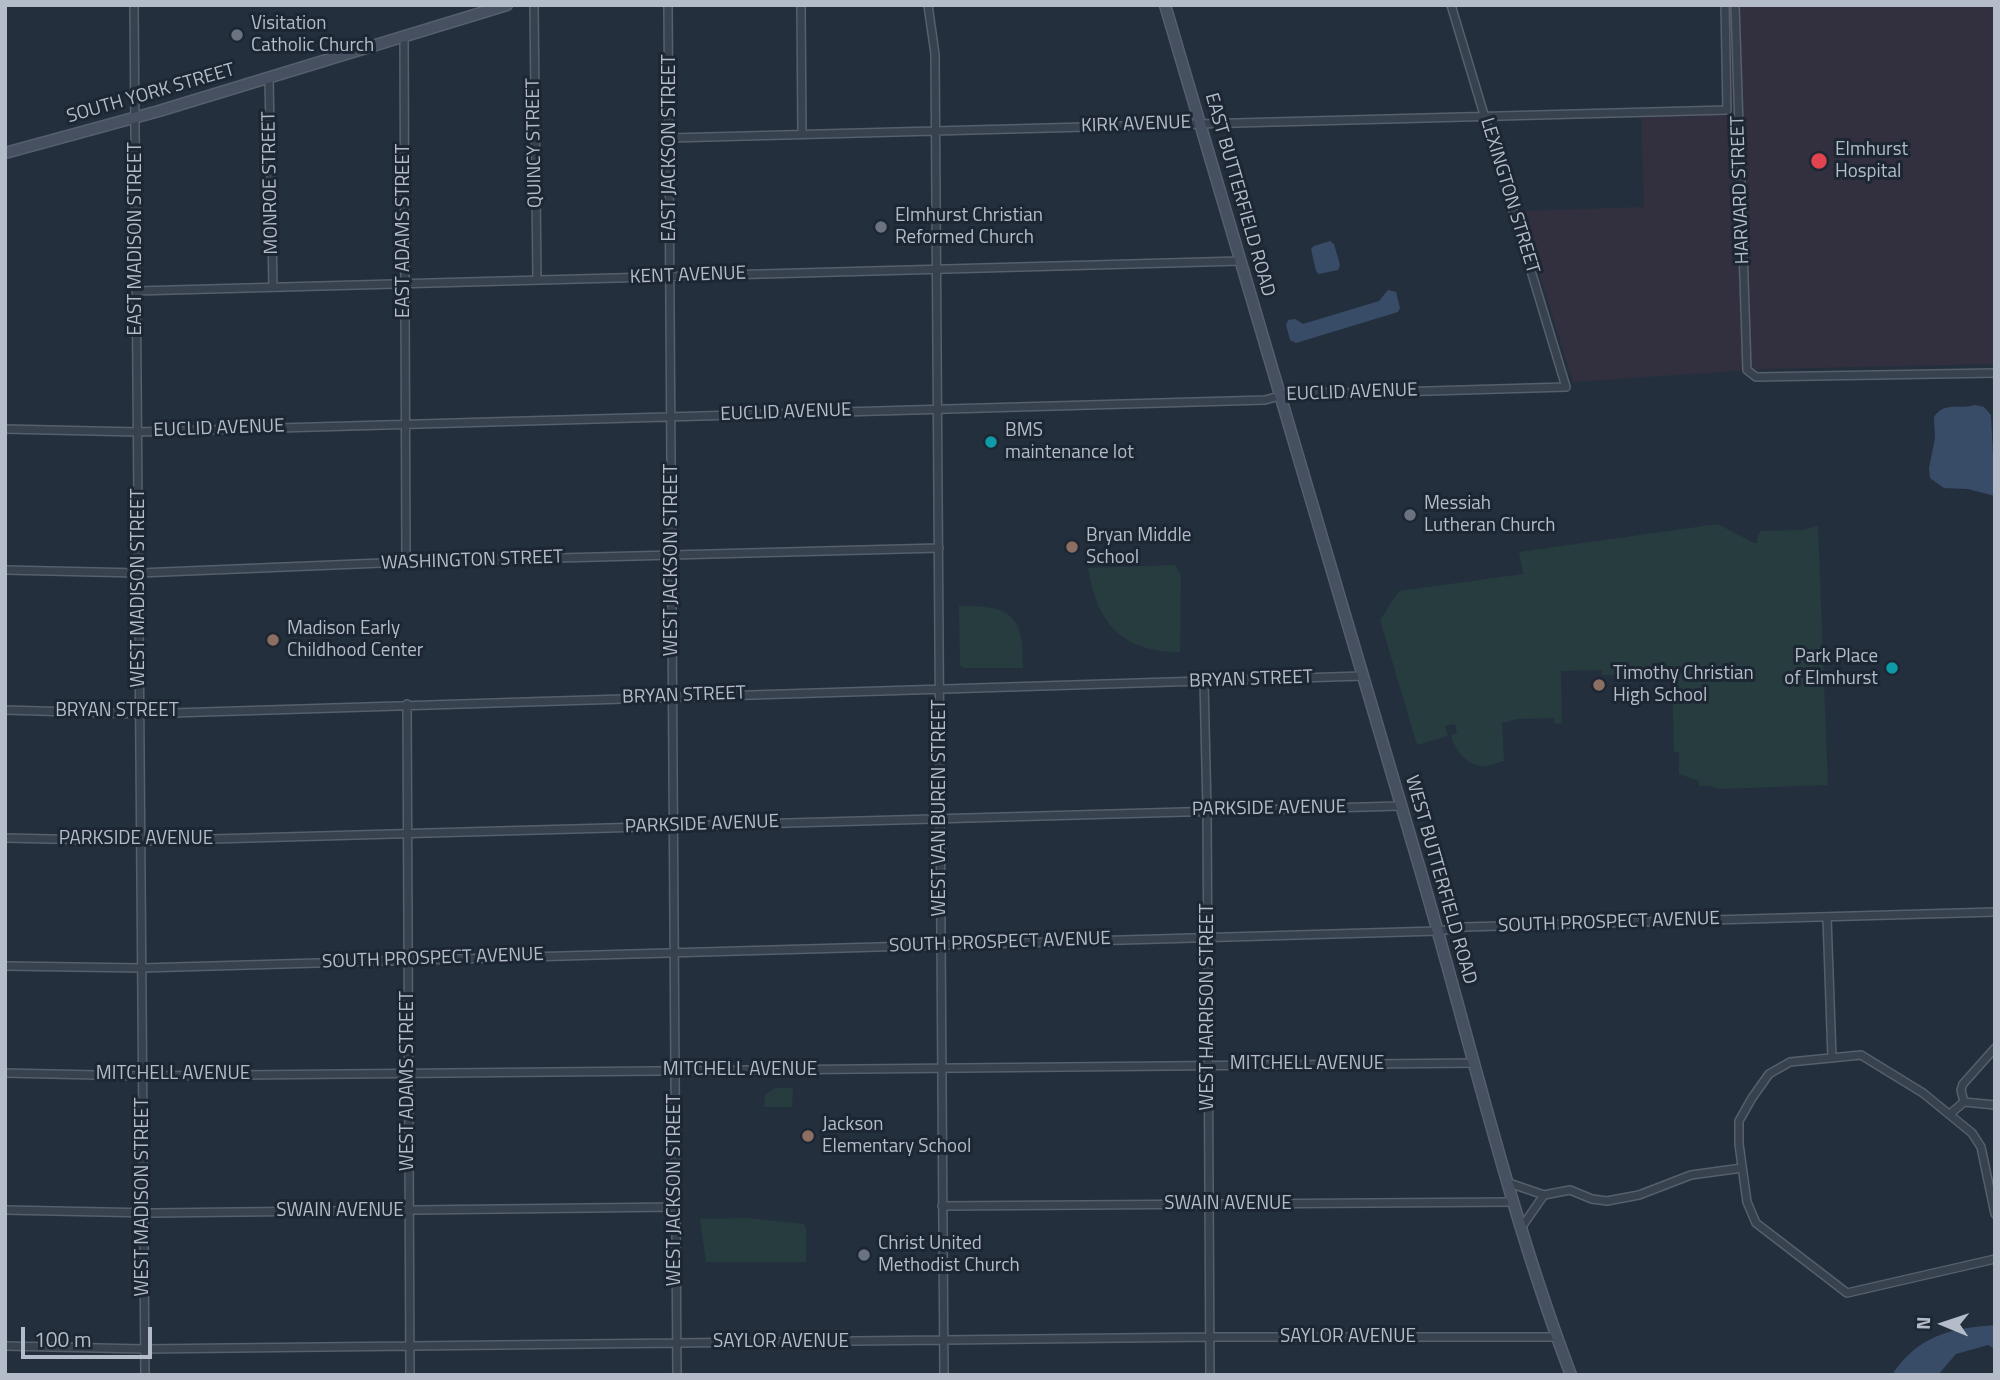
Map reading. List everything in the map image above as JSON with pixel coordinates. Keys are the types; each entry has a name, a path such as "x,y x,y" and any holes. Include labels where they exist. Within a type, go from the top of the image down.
{"main road":[{"name":"SOUTH YORK STREET","path":"5,153 269,78 507,5"},
{"name":"EAST BUTTERFIELD ROAD","path":"1165,5 1278,395"},
{"name":"WEST BUTTERFIELD ROAD","path":"1278,395 1438,931 1521,1228 1571,1375"}],"street":[{"name":"EAST MADISON STREET","path":"134,5 138,432"},
{"name":"QUINCY STREET","path":"534,5 537,280"},
{"name":"EAST JACKSON STREET","path":"668,5 671,416"},
{"path":"801,5 802,134"},
{"name":"WEST VAN BUREN STREET","path":"928,5 935,54 936,131 944,1375"},
{"name":"LEXINGTON STREET","path":"1451,5 1566,387"},
{"name":"HARVARD STREET","path":"1725,5 1727,110"},
{"name":"HARVARD STREET","path":"1735,5 1745,362 1751,374 1756,377 1995,373"},
{"name":"EAST ADAMS STREET","path":"404,37 405,424"},
{"name":"MONROE STREET","path":"269,78 273,287"},
{"name":"KIRK AVENUE","path":"670,138 1727,110"},
{"name":"KENT AVENUE","path":"136,291 1241,261"},
{"name":"EUCLID AVENUE","path":"5,429 138,432 1265,400 1294,392 1566,387"},
{"name":"WEST JACKSON STREET","path":"671,416 677,1375"},
{"path":"405,424 406,562"},
{"name":"WEST MADISON STREET","path":"138,432 145,1375"},
{"name":"WASHINGTON STREET","path":"5,570 139,573 406,562 939,548"},
{"name":"BRYAN STREET","path":"5,710 140,714 1363,676"},
{"name":"WEST HARRISON STREET","path":"1204,681 1210,1375"},
{"name":"WEST ADAMS STREET","path":"407,704 410,1375"},
{"name":"PARKSIDE AVENUE","path":"5,838 141,841 1400,806"},
{"name":"SOUTH PROSPECT AVENUE","path":"5,965 142,968 1438,931 1465,927 1995,912"},
{"path":"1827,917 1832,1058"},
{"path":"1964,1102 1961,1090 1963,1084 1995,1048"},
{"path":"1995,1214 1981,1147 1972,1133 1923,1093 1861,1055 1790,1062 1769,1074 1740,1121 1739,1144 1747,1202 1756,1223 1847,1293 1995,1259"},
{"name":"MITCHELL AVENUE","path":"5,1073 142,1076 1475,1063"},
{"path":"1950,1114 1964,1102 1995,1105"},
{"path":"1508,1183 1544,1195 1570,1190 1592,1199 1622,1199 1690,1175 1742,1168"},
{"path":"1521,1228 1544,1195"},
{"name":"SWAIN AVENUE","path":"942,1206 1514,1202"},
{"name":"SWAIN AVENUE","path":"5,1210 143,1213 675,1207"},
{"name":"SAYLOR AVENUE","path":"5,1346 144,1349 1210,1337 1556,1337"}],"shaded area":[{"name":"Elmhurst Hospital","path":"1729,5 1995,5 1995,364 1765,369 1573,382 1520,211 1644,207 1641,116 1731,114"}],"green space":[{"path":"1718,524 1754,543 1757,543 1761,531 1802,530 1818,526 1828,785 1720,789 1699,786 1699,781 1679,774 1679,752 1674,752 1672,674 1602,675 1602,670 1561,671 1562,723 1555,724 1554,718 1517,719 1502,723 1504,761 1489,766 1474,764 1463,757 1451,735 1457,733 1455,724 1445,726 1448,736 1417,745 1380,620 1399,591 1523,574 1519,552"},
{"path":"1175,565 1181,575 1180,652 1142,647 1116,631 1098,605 1088,568"},
{"path":"959,606 991,608 1011,617 1021,636 1023,668 963,668 960,665"},
{"path":"775,1088 793,1088 792,1107 764,1107 765,1095"},
{"path":"747,1218 804,1224 806,1262 706,1262 700,1219"}],"water":[{"path":"1330,241 1334,244 1340,265 1338,270 1319,274 1311,249"},
{"path":"1388,290 1396,292 1400,308 1398,312 1296,343 1290,340 1286,325 1288,320 1295,319 1303,324 1379,301"},
{"path":"1947,407 1984,407 1991,415 1995,496 1968,489 1944,488 1930,478 1929,468 1935,438 1934,417"},
{"path":"1995,1325 1995,1349 1988,1345 1956,1354 1938,1375 1892,1375 1912,1351 1936,1336"}],"place":[{"name":"Visitation Catholic Church","path":"237,35"},
{"name":"Elmhurst Hospital","path":"1819,161"},
{"name":"Elmhurst Christian Reformed Church","path":"881,227"},
{"name":"BMS maintenance lot","path":"991,442"},
{"name":"Messiah Lutheran Church","path":"1410,515"},
{"name":"Bryan Middle School","path":"1072,547"},
{"name":"Madison Early Childhood Center","path":"273,640"},
{"name":"Park Place of Elmhurst","path":"1892,668"},
{"name":"Timothy Christian High School","path":"1599,685"},
{"name":"Jackson Elementary School","path":"808,1136"},
{"name":"Christ United Methodist Church","path":"864,1255"}]}
